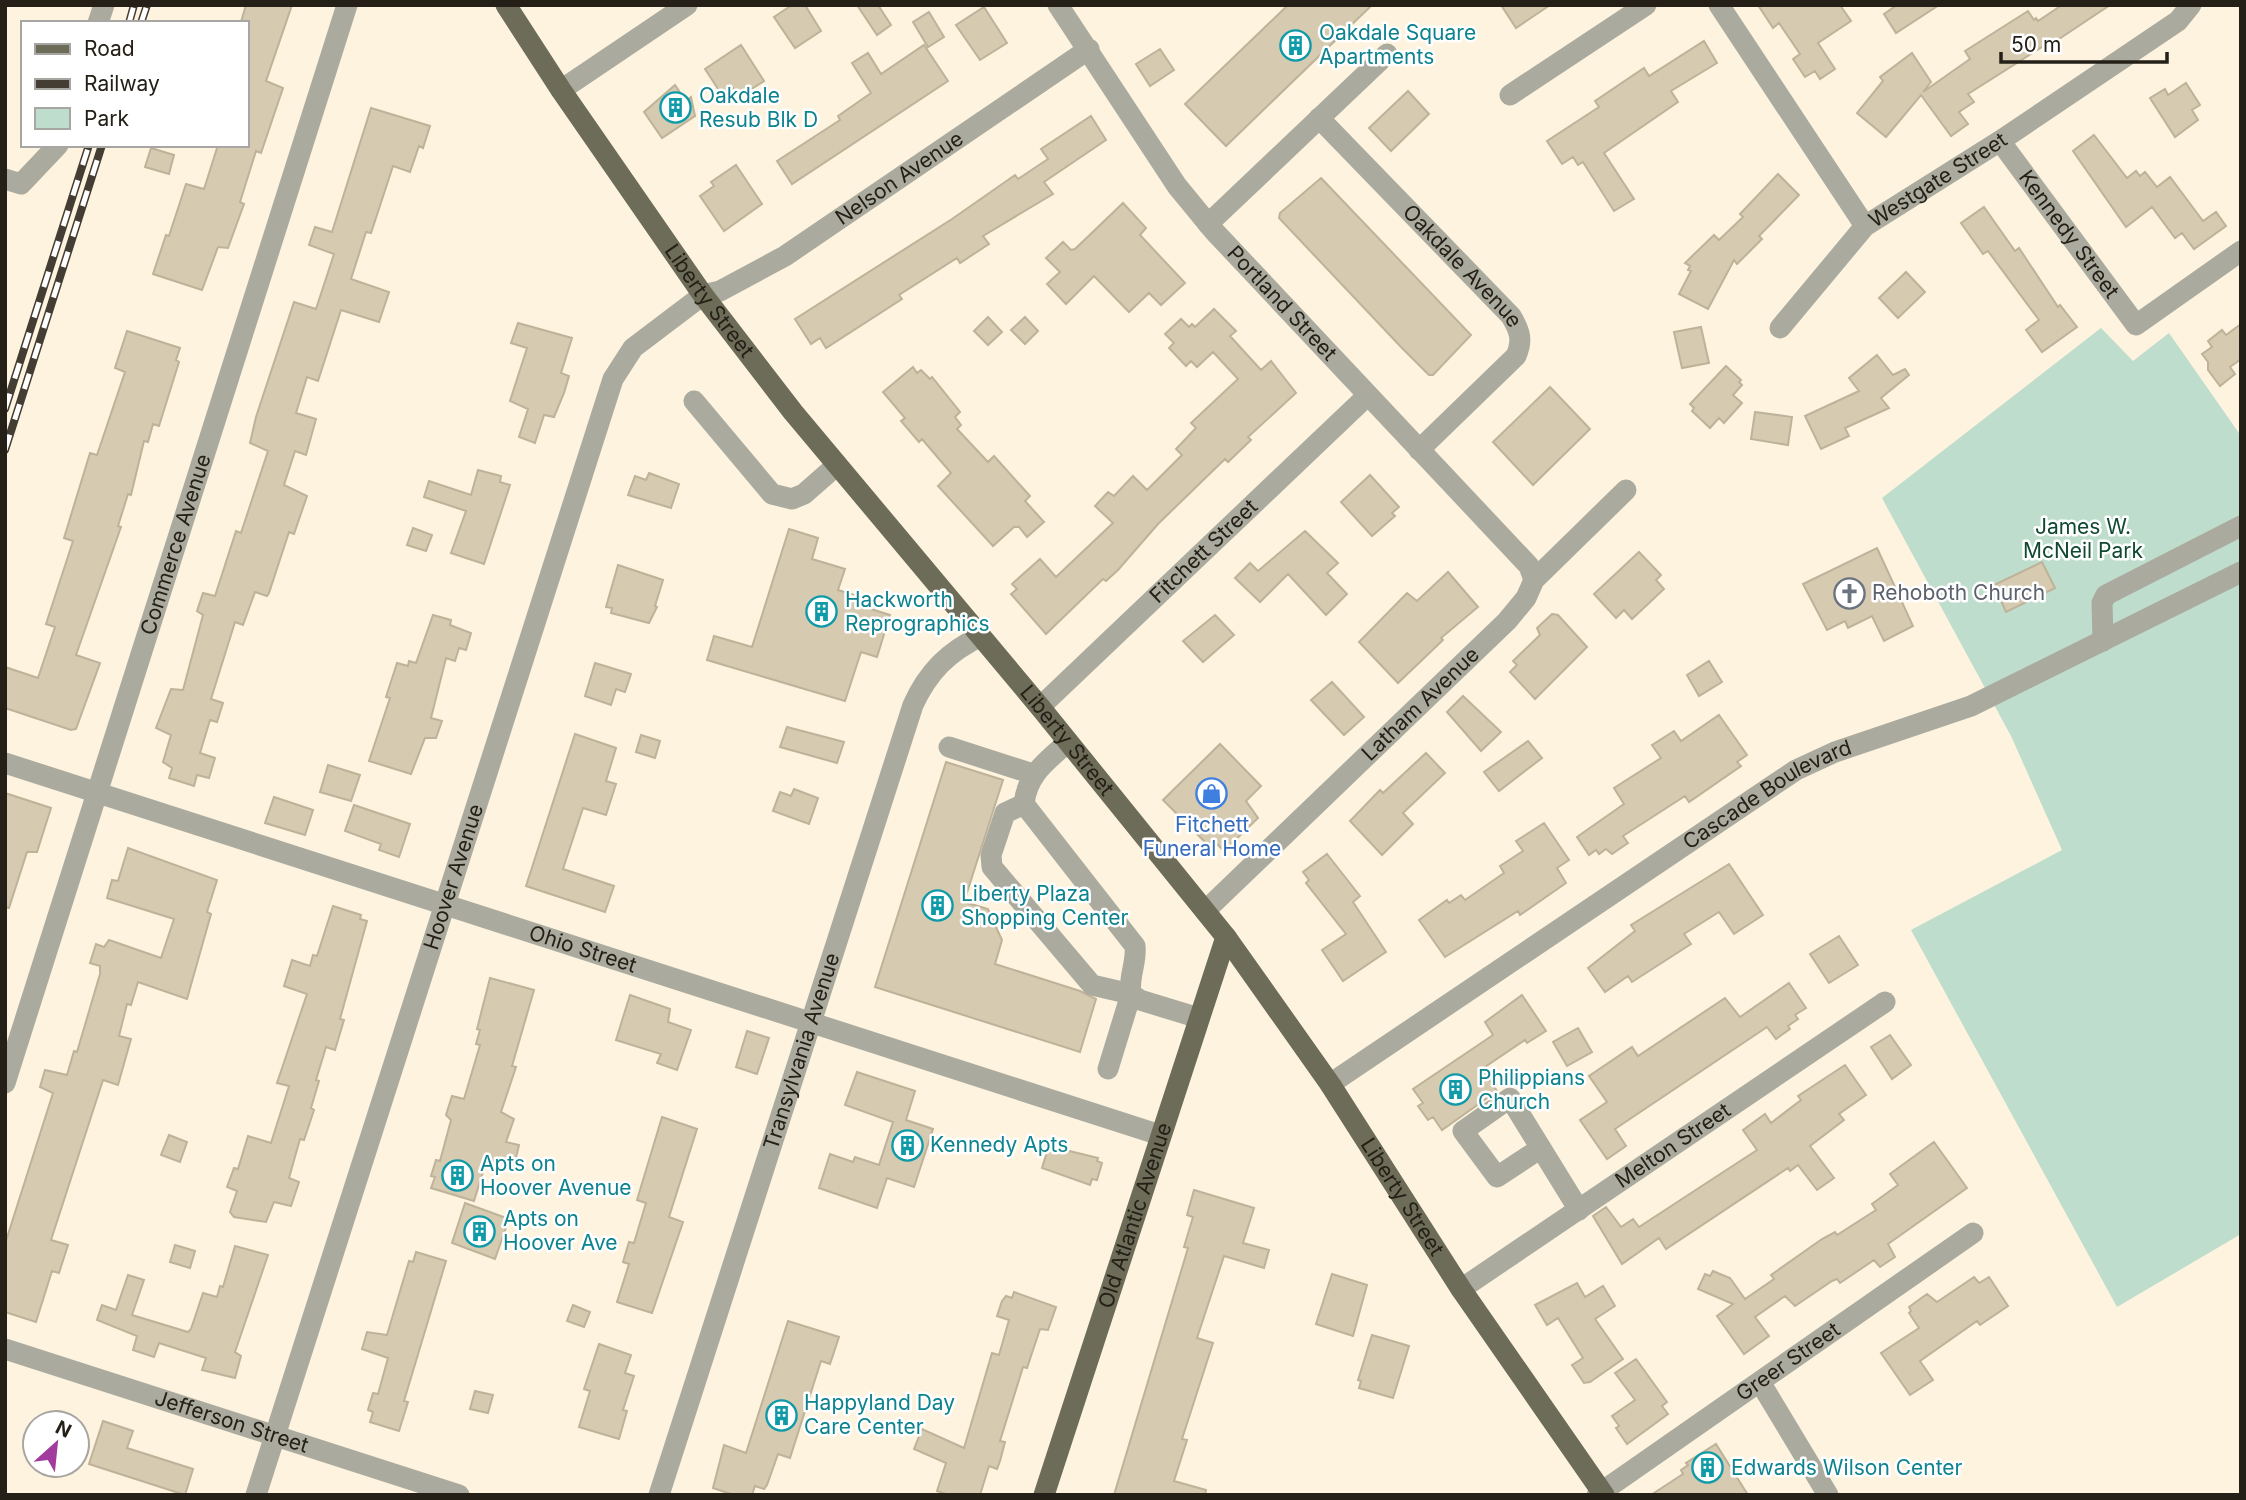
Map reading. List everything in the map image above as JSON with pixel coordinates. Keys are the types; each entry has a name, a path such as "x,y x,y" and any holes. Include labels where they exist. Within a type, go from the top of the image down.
{"main road":[{"name":"Liberty Street","path":"506,5 561,90 703,295 837,464 1068,741 1226,937 1330,1084 1461,1289 1601,1494"},
{"name":"Old Atlantic Avenue","path":"1044,1495 1226,937"}],"street":[{"name":"Commerce Avenue","path":"5,1083 347,5"},
{"path":"561,90 687,5"},
{"name":"Portland Street","path":"1058,5 1177,186 1208,224 1529,566 1534,580"},
{"path":"1510,95 1646,5"},
{"name":"Westgate Street","path":"1719,5 1866,226 2000,141 2178,21 2191,5"},
{"name":"Nelson Avenue","path":"703,295 720,291 785,256 1089,49"},
{"path":"1208,224 1387,54"},
{"name":"Oakdale Avenue","path":"1319,118 1511,316 1520,330 1521,345 1516,356 1419,450"},
{"name":"Kennedy Street","path":"2000,141 2136,325 2241,251"},
{"path":"13,182 56,147"},
{"path":"1780,328 1866,226"},
{"name":"Hoover Avenue","path":"256,1495 613,379 633,348 703,295"},
{"name":"Fitchett Street","path":"1040,707 1367,396"},
{"path":"694,401 772,494 792,499 804,494 837,464"},
{"name":"Latham Avenue","path":"1205,911 1507,621 1526,598 1534,580 1626,490"},
{"path":"2103,641 2102,603 2106,595 2241,526"},
{"name":"Cascade Boulevard","path":"1330,1084 1796,770 1835,752 1971,706 2241,572"},
{"name":"Transylvania Avenue","path":"659,1495 913,705 923,682 939,664 955,649 981,636"},
{"path":"1068,741 1033,774 1025,789 1024,804 1135,946 1137,958 1129,984 1131,994 1108,1069"},
{"path":"949,747 1033,774"},
{"name":"Ohio Street","path":"5,763 1160,1135"},
{"path":"1024,804 1006,813 991,855 992,867 1092,985 1131,994 1140,1000 1199,1018"},
{"name":"Melton Street","path":"1461,1289 1885,1002"},
{"path":"1541,1148 1579,1210"},
{"name":"Greer Street","path":"1601,1494 1973,1233"},
{"name":"Jefferson Street","path":"5,1349 459,1495"},
{"path":"1760,1382 1828,1495"}],"green space":[{"name":"James W. McNeil Park","path":"2101,328 2133,361 2169,333 2241,436 2241,1234 2117,1307 1911,930 2062,850 2011,736 1882,498"}],"building":[{"path":"246,5 292,5 266,81 283,88 261,153 256,151 240,202 244,204 228,248 218,247 202,290 153,274 186,184 204,189 217,147 248,147 248,21 241,21"},
{"path":"792,5 805,5 821,31 795,48 774,17"},
{"path":"857,5 878,5 891,25 877,35"},
{"path":"1288,5 1372,5 1226,146 1185,104"},
{"path":"1501,5 1550,5 1516,28"},
{"path":"1758,5 1840,5 1851,21 1818,43 1835,69 1820,79 1815,71 1805,77 1793,59 1800,54 1779,23 1773,28"},
{"path":"1897,5 1939,5 1896,33 1884,14"},
{"path":"2062,5 2110,5 2044,49 2042,47 1968,94 1974,102 1959,112 1968,124 1951,136 1921,95 1886,137 1857,113 1883,81 1880,77 1912,53 1931,82 1923,92 1970,59 1965,51 2028,11 2034,20 2036,18 2038,21"},
{"path":"984,7 1007,43 980,60 956,25"},
{"path":"929,12 944,37 928,47 913,22"},
{"path":"1704,41 1717,63 1671,91 1678,102 1604,153 1634,199 1614,211 1583,162 1578,165 1573,157 1562,164 1547,141 1599,107 1595,101 1644,68 1649,76"},
{"path":"741,45 764,81 739,97 733,88 722,95 705,69"},
{"path":"924,45 948,81 792,184 777,161 840,120 838,116 871,93 852,63 868,53 881,74"},
{"path":"1160,49 1174,70 1150,86 1136,64"},
{"path":"2186,83 2200,105 2192,110 2198,120 2175,137 2150,98 2165,89 2168,95"},
{"name":"Oakdale Resub Blk D","path":"675,85 686,101 691,97 695,116 662,138 644,112"},
{"path":"1408,91 1429,114 1391,151 1369,128"},
{"path":"371,108 430,126 423,148 419,146 410,172 393,166 371,233 366,232 351,279 389,292 379,322 341,310 318,381 307,377 296,413 316,419 306,455 295,451 284,485 307,496 294,534 289,532 269,593 267,596 255,592 243,625 235,622 211,699 223,703 217,722 210,720 200,753 215,758 209,778 197,775 194,786 169,778 172,768 163,762 171,735 156,728 171,689 183,690 203,615 197,611 203,593 215,596 236,531 241,533 268,451 250,443 256,417 294,302 316,309 334,254 309,245 315,227 332,232"},
{"path":"1091,116 1106,140 1044,182 1053,194 983,236 989,244 960,263 957,258 899,295 902,299 826,348 820,338 811,344 795,319 952,219 1015,175 1018,179 1048,159 1041,149"},
{"path":"2094,135 2127,178 2136,171 2140,176 2145,172 2157,187 2170,177 2203,221 2216,212 2226,226 2194,249 2182,233 2175,238 2152,207 2126,227 2073,151"},
{"path":"151,148 174,155 169,174 145,167"},
{"path":"736,165 762,204 724,231 700,196 714,186 711,182"},
{"path":"1778,174 1799,195 1759,236 1762,239 1737,264 1734,260 1708,309 1679,294 1691,271 1688,270 1690,266 1685,263 1714,235 1719,240 1743,217 1740,214"},
{"path":"1321,178 1471,335 1433,375 1429,375 1401,347 1279,218 1280,213"},
{"path":"1123,203 1146,228 1140,235 1185,283 1161,305 1149,293 1129,312 1094,276 1066,304 1047,284 1060,272 1046,258 1063,242 1071,250 1075,249"},
{"path":"1984,207 2015,251 2019,248 2058,307 2060,305 2077,327 2042,352 2026,330 2039,320 1988,251 1983,254 1961,223"},
{"path":"1906,272 1925,292 1898,318 1879,298"},
{"path":"1214,309 1236,331 1230,336 1261,370 1271,361 1296,393 1248,437 1251,440 1228,462 1225,459 1158,524 1118,570 1106,581 1103,579 1046,634 1011,594 1017,589 1012,584 1040,559 1056,577 1113,523 1095,506 1108,492 1114,496 1133,476 1147,490 1182,455 1176,449 1196,428 1191,423 1238,379 1213,352 1197,367 1191,361 1186,366 1169,348 1174,343 1165,334 1181,319 1189,327 1192,324 1195,327"},
{"path":"988,317 1002,332 988,345 974,331"},
{"path":"1025,317 1038,331 1025,344 1011,330"},
{"path":"518,323 572,338 561,373 569,376 564,393 554,417 544,415 535,443 519,437 528,409 510,401 527,348 511,343"},
{"path":"2241,324 2241,359 2230,367 2235,374 2220,386 2208,370 2208,362 2202,354 2212,347 2208,341 2222,330 2226,335"},
{"path":"1701,327 1709,363 1682,368 1674,332"},
{"path":"127,331 180,348 176,360 179,362 159,426 153,424 148,442 144,441 131,495 128,494 118,526 121,527 76,655 100,663 76,729 71,730 5,708 5,667 38,678 55,627 46,624 73,541 64,538 90,453 97,455 125,372 115,368"},
{"path":"1877,355 1893,375 1905,369 1909,375 1881,398 1889,408 1845,428 1849,436 1821,449 1805,416 1859,391 1849,378"},
{"path":"1726,366 1741,380 1739,382 1742,385 1733,395 1742,403 1724,423 1719,418 1710,428 1692,411 1694,408 1690,404"},
{"path":"913,367 917,373 921,370 930,379 932,377 960,412 955,417 961,425 957,429 988,462 994,456 1030,496 1025,501 1044,522 1027,537 1019,527 1014,527 993,546 938,486 951,473 922,439 919,442 901,421 905,418 883,392"},
{"path":"1550,387 1590,429 1533,485 1493,442"},
{"path":"1755,412 1792,417 1788,445 1751,439"},
{"path":"478,470 501,476 500,482 510,485 484,564 451,553 466,511 424,497 429,481 471,495"},
{"path":"649,473 679,484 671,508 628,495 635,476 646,480"},
{"path":"1370,475 1399,507 1392,513 1395,516 1372,536 1341,502"},
{"path":"413,528 432,535 426,551 407,545"},
{"name":"Hackworth Reprographics","path":"789,529 818,538 812,559 845,569 838,590 874,601 871,609 890,615 877,657 861,652 845,701 707,660 714,636 752,647"},
{"path":"1305,531 1338,563 1327,573 1347,594 1326,615 1288,574 1260,602 1235,578 1250,563 1258,571"},
{"name":"Rehoboth Church","path":"1877,548 1913,626 1884,641 1872,616 1848,628 1845,621 1827,630 1803,584"},
{"path":"1639,552 1661,575 1656,580 1664,589 1632,619 1624,610 1616,618 1594,594"},
{"path":"2042,562 2055,588 2006,612 1994,585"},
{"path":"618,565 663,580 655,606 657,607 649,623 611,613 612,608 606,607"},
{"path":"1448,572 1478,607 1441,638 1443,640 1398,683 1359,642 1407,593 1417,601"},
{"path":"1552,614 1558,615 1587,647 1535,699 1510,672 1517,665 1513,661 1540,635 1537,628"},
{"path":"433,615 451,620 450,625 471,633 466,650 459,648 455,661 446,658 431,718 442,721 436,738 425,738 411,774 369,761 390,698 386,697 397,663 408,666 409,661 416,663"},
{"path":"1215,615 1234,635 1203,662 1183,641"},
{"path":"1709,661 1722,682 1699,696 1687,675"},
{"path":"595,663 631,674 625,692 616,689 611,705 585,696"},
{"path":"1332,682 1364,717 1344,735 1311,700"},
{"path":"1463,696 1501,732 1481,751 1447,712"},
{"path":"1719,715 1747,755 1737,762 1741,766 1689,802 1685,796 1623,836 1628,843 1612,854 1606,849 1599,854 1596,850 1589,855 1577,837 1624,804 1614,788 1661,758 1652,745 1674,731 1681,741"},
{"path":"787,727 844,742 837,763 780,747"},
{"path":"575,734 616,748 606,781 616,784 606,815 583,808 563,869 614,886 605,912 526,886"},
{"path":"641,735 660,741 655,758 636,752"},
{"path":"1528,741 1542,758 1499,791 1484,772"},
{"name":"Fitchett Funeral Home","path":"1220,744 1261,786 1246,801 1258,818 1224,851 1213,840 1208,845 1163,800"},
{"path":"1426,753 1445,773 1403,813 1413,824 1382,855 1350,821 1380,790 1383,793"},
{"name":"Liberty Plaza Shopping Center","path":"946,762 1003,780 964,902 988,909 1002,940 995,964 1080,991 1096,999 1080,1052 875,987"},
{"path":"328,765 360,775 351,801 320,792"},
{"path":"794,789 818,798 809,824 773,811 780,792 791,796"},
{"path":"5,793 51,808 37,852 27,852 9,908 5,907"},
{"path":"274,797 313,810 305,835 265,823"},
{"path":"354,805 410,824 399,857 379,850 381,844 345,831"},
{"path":"1544,823 1569,860 1557,868 1566,883 1520,915 1518,911 1445,957 1419,920 1447,900 1449,903 1461,895 1465,900 1504,873 1500,866 1523,851 1516,841"},
{"path":"128,848 217,880 207,912 211,914 187,999 138,982 131,1005 127,1004 119,1036 131,1039 118,1085 103,1080 51,1240 68,1245 59,1273 52,1271 36,1322 5,1312 5,1244 53,1093 40,1087 45,1070 67,1075 74,1051 77,1052 100,974 100,966 90,963 96,944 104,947 109,940 161,958 174,919 107,898 112,880 118,881"},
{"path":"1327,854 1360,896 1353,902 1386,952 1343,981 1322,950 1346,934 1306,883 1309,880 1303,872"},
{"path":"1729,864 1763,915 1734,934 1719,912 1684,934 1691,944 1632,982 1628,976 1605,992 1588,968 1635,931 1631,925"},
{"path":"333,906 361,915 360,919 367,921 340,1019 344,1020 335,1050 326,1047 316,1080 319,1081 311,1108 314,1110 304,1140 300,1139 289,1178 299,1182 291,1206 274,1202 266,1222 234,1217 230,1212 237,1191 227,1187 234,1168 238,1169 248,1136 271,1143 289,1086 277,1083 307,994 284,986 292,960 310,966 313,955 317,956"},
{"path":"1839,936 1858,965 1829,983 1810,954"},
{"path":"490,978 534,990 512,1066 516,1067 501,1112 514,1119 506,1142 519,1145 514,1166 487,1159 474,1201 431,1188 435,1177 431,1176 436,1160 440,1161 451,1120 446,1115 452,1096 464,1099 480,1045 476,1044 480,1030 477,1029"},
{"path":"1789,983 1806,1008 1795,1015 1798,1019 1788,1026 1790,1029 1776,1039 1767,1027 1615,1129 1626,1146 1607,1159 1580,1120 1607,1102 1589,1076 1632,1047 1638,1056 1725,998 1740,1017"},
{"path":"630,995 670,1009 668,1022 691,1030 677,1070 657,1063 661,1054 616,1040"},
{"path":"1522,995 1546,1031 1527,1043 1525,1040 1482,1069 1497,1091 1442,1130 1433,1117 1428,1120 1418,1106 1423,1103 1413,1089 1493,1035 1485,1022"},
{"path":"1578,1028 1592,1052 1567,1066 1553,1042"},
{"path":"747,1031 769,1038 757,1074 736,1067"},
{"path":"1890,1035 1911,1065 1892,1079 1871,1047"},
{"path":"1845,1065 1866,1095 1839,1114 1844,1120 1810,1146 1834,1178 1817,1190 1798,1165 1790,1171 1788,1168 1666,1249 1659,1238 1622,1264 1593,1216 1606,1207 1621,1227 1633,1219 1639,1227 1757,1150 1743,1130 1765,1114 1771,1123 1801,1100 1798,1096"},
{"name":"Kennedy Apts","path":"857,1072 915,1091 906,1120 933,1129 914,1187 887,1178 877,1208 819,1188 830,1154 853,1162 855,1157 879,1165 893,1122 845,1105"},
{"path":"662,1117 697,1129 669,1217 683,1222 652,1313 617,1302 629,1264 623,1262 629,1242 634,1243 646,1203 637,1200"},
{"path":"169,1135 187,1142 180,1162 161,1155"},
{"path":"1934,1142 1967,1188 1888,1244 1895,1257 1880,1267 1874,1260 1840,1283 1837,1279 1832,1281 1795,1306 1785,1296 1755,1317 1769,1336 1744,1354 1717,1316 1733,1304 1698,1289 1705,1274 1710,1276 1713,1271 1730,1278 1745,1299 1774,1279 1771,1275 1822,1239 1835,1232 1837,1235 1876,1210 1872,1204 1898,1185 1890,1174"},
{"path":"1049,1146 1098,1158 1097,1161 1102,1163 1097,1180 1092,1179 1090,1185 1042,1168"},
{"path":"1194,1190 1254,1208 1243,1243 1269,1250 1264,1268 1224,1256 1197,1338 1213,1343 1182,1439 1187,1440 1174,1481 1206,1490 1205,1495 1114,1495 1188,1248 1184,1247 1193,1217 1187,1215"},
{"name":"Apts on Hoover Ave","path":"465,1203 509,1219 495,1259 452,1243"},
{"path":"175,1245 195,1251 190,1268 170,1262"},
{"path":"235,1246 268,1255 235,1352 241,1356 235,1378 202,1370 206,1358 159,1343 154,1357 133,1350 137,1336 97,1320 102,1305 116,1310 128,1275 144,1280 132,1315 188,1332 203,1293 217,1297 220,1286 223,1287"},
{"path":"416,1252 446,1261 404,1401 408,1402 399,1431 370,1422 373,1412 368,1410 373,1393 378,1394 388,1358 362,1349 367,1332 387,1335 409,1261 413,1262"},
{"path":"1332,1274 1367,1285 1353,1336 1316,1324"},
{"path":"1974,1277 1979,1283 1989,1277 2008,1306 1980,1325 1977,1321 1920,1361 1933,1380 1910,1395 1881,1353 1919,1328 1909,1313 1909,1307 1927,1294 1937,1302"},
{"path":"1577,1283 1585,1297 1603,1286 1615,1306 1595,1319 1623,1359 1590,1382 1584,1383 1572,1365 1583,1358 1558,1318 1547,1325 1535,1305"},
{"path":"1014,1292 1056,1307 1048,1330 1040,1329 1027,1368 1023,1367 1000,1441 1005,1442 997,1469 989,1466 980,1495 949,1495 937,1491 946,1463 914,1449 922,1429 964,1448 992,1353 999,1355 1009,1320 997,1316 1002,1301 1006,1296 1012,1298"},
{"path":"573,1305 590,1312 584,1327 567,1321"},
{"path":"788,1321 839,1337 830,1364 821,1361 790,1458 778,1454 767,1485 764,1489 755,1486 752,1495 734,1495 713,1488 724,1445 746,1453"},
{"path":"1372,1335 1409,1346 1393,1398 1359,1388 1361,1381 1358,1380"},
{"path":"599,1344 631,1355 625,1373 634,1376 623,1410 627,1411 619,1439 579,1427 590,1391 584,1389"},
{"path":"1636,1359 1667,1402 1662,1406 1668,1414 1627,1444 1616,1428 1619,1426 1612,1416 1635,1400 1615,1373"},
{"path":"475,1391 493,1395 488,1413 470,1409"},
{"path":"103,1421 133,1431 127,1448 193,1469 185,1495 91,1465"},
{"name":"Edwards Wilson Center","path":"1716,1444 1748,1495 1651,1495 1683,1474 1681,1470 1688,1465 1686,1463"}],"railway":[{"path":"130,21 134,5"},
{"path":"142,21 147,5"},
{"path":"5,409 88,147"},
{"path":"5,450 101,147"}],"place":[{"name":"Oakdale Square Apartments","path":"1296,45"},
{"name":"Oakdale Resub Blk D","path":"676,108"},
{"name":"Rehoboth Church","path":"1849,593"},
{"name":"Hackworth Reprographics","path":"822,612"},
{"name":"Fitchett Funeral Home","path":"1212,793"},
{"name":"Liberty Plaza Shopping Center","path":"938,906"},
{"name":"Philippians Church","path":"1455,1090"},
{"name":"Kennedy Apts","path":"907,1145"},
{"name":"Apts on Hoover Avenue","path":"457,1176"},
{"name":"Apts on Hoover Ave","path":"480,1231"},
{"name":"Happyland Day Care Center","path":"781,1415"},
{"name":"Edwards Wilson Center","path":"1708,1468"}]}
